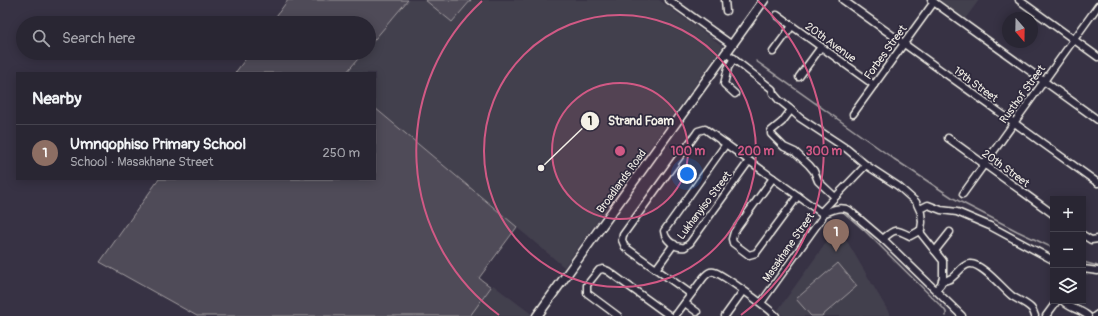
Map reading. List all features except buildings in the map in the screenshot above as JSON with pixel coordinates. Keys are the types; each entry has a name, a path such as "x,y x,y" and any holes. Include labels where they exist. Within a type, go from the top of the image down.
{"main road":[{"name":"Broadlands Road","path":"537,316 764,0"}],"street":[{"path":"669,0 732,45"},
{"path":"725,0 726,11"},
{"name":"19th Street","path":"843,0 1098,183"},
{"path":"1019,0 1098,56"},
{"path":"933,1 1098,120"},
{"name":"Forbes Street","path":"853,114 933,1"},
{"name":"Rusthof Street","path":"963,194 1098,6"},
{"name":"20th Avenue","path":"777,15 874,85"},
{"path":"773,52 792,26"},
{"path":"799,77 821,47"},
{"path":"726,53 772,89 778,100 800,118 847,149 866,165 898,186 916,202 920,209 922,222 921,230 919,231 943,261 944,272 942,281 936,290"},
{"path":"734,58 728,68 724,84 735,94"},
{"path":"791,110 782,122 771,131 771,134 784,147 795,152 809,165 814,171 818,181 835,196"},
{"name":"Masakhane Street","path":"691,294 625,247 622,240 623,235 698,131 705,129 822,213 822,218 761,303"},
{"name":"20th Street","path":"948,138 1050,212"},
{"name":"Lukhanyiso Street","path":"726,144 664,231 666,238 674,244 682,248 690,243 749,161"},
{"path":"822,213 835,196 866,165"},
{"path":"773,178 734,232 732,238 734,244 749,255 756,253 798,196"},
{"path":"920,209 928,205 941,210 957,212 990,226 1050,258"},
{"path":"822,213 838,208 846,208 866,224 962,316"},
{"path":"882,240 891,231 898,230 910,236 921,230"},
{"path":"936,251 950,232"},
{"path":"1086,238 1089,240 1096,240"},
{"path":"656,269 674,244"},
{"path":"942,281 951,280 960,270 969,264 974,265 983,270 1013,296 1029,307 1035,313 1035,316"},
{"path":"1086,269 1098,271"},
{"path":"618,316 587,293 587,285 599,270 608,271 670,316"},
{"path":"675,316 706,274 712,272 720,274 761,303 776,316"},
{"path":"725,316 743,291"},
{"path":"685,303 697,312"},
{"path":"1046,316 1055,304"},
{"path":"1066,304 1088,316"}],"shaded area":[{"path":"288,0 408,0 376,38 376,16 276,16"},
{"path":"408,0 425,0 452,22 471,0 659,0 723,46 564,267 376,109 376,72 347,72 357,60 376,60 376,38"},
{"path":"425,0 471,0 452,22"},
{"path":"939,0 979,0 965,19"},
{"path":"245,60 357,60 347,72 236,72"},
{"path":"376,109 517,227 479,278 491,287 470,316 197,316 100,262 158,180 376,180"},
{"path":"838,226 891,316 783,316 778,310"},
{"path":"838,263 857,286 822,316 811,316 796,299"},
{"path":"493,285 534,316 470,316"}],"waterway":[{"path":"756,61 894,159 953,198 1050,247"},
{"path":"842,211 865,231 944,309 946,316"},
{"path":"1086,263 1098,266"}],"place":[{"name":"Strand Foam","path":"541,168"},
{"name":"Umnqophiso Primary School","path":"836,252"}]}
